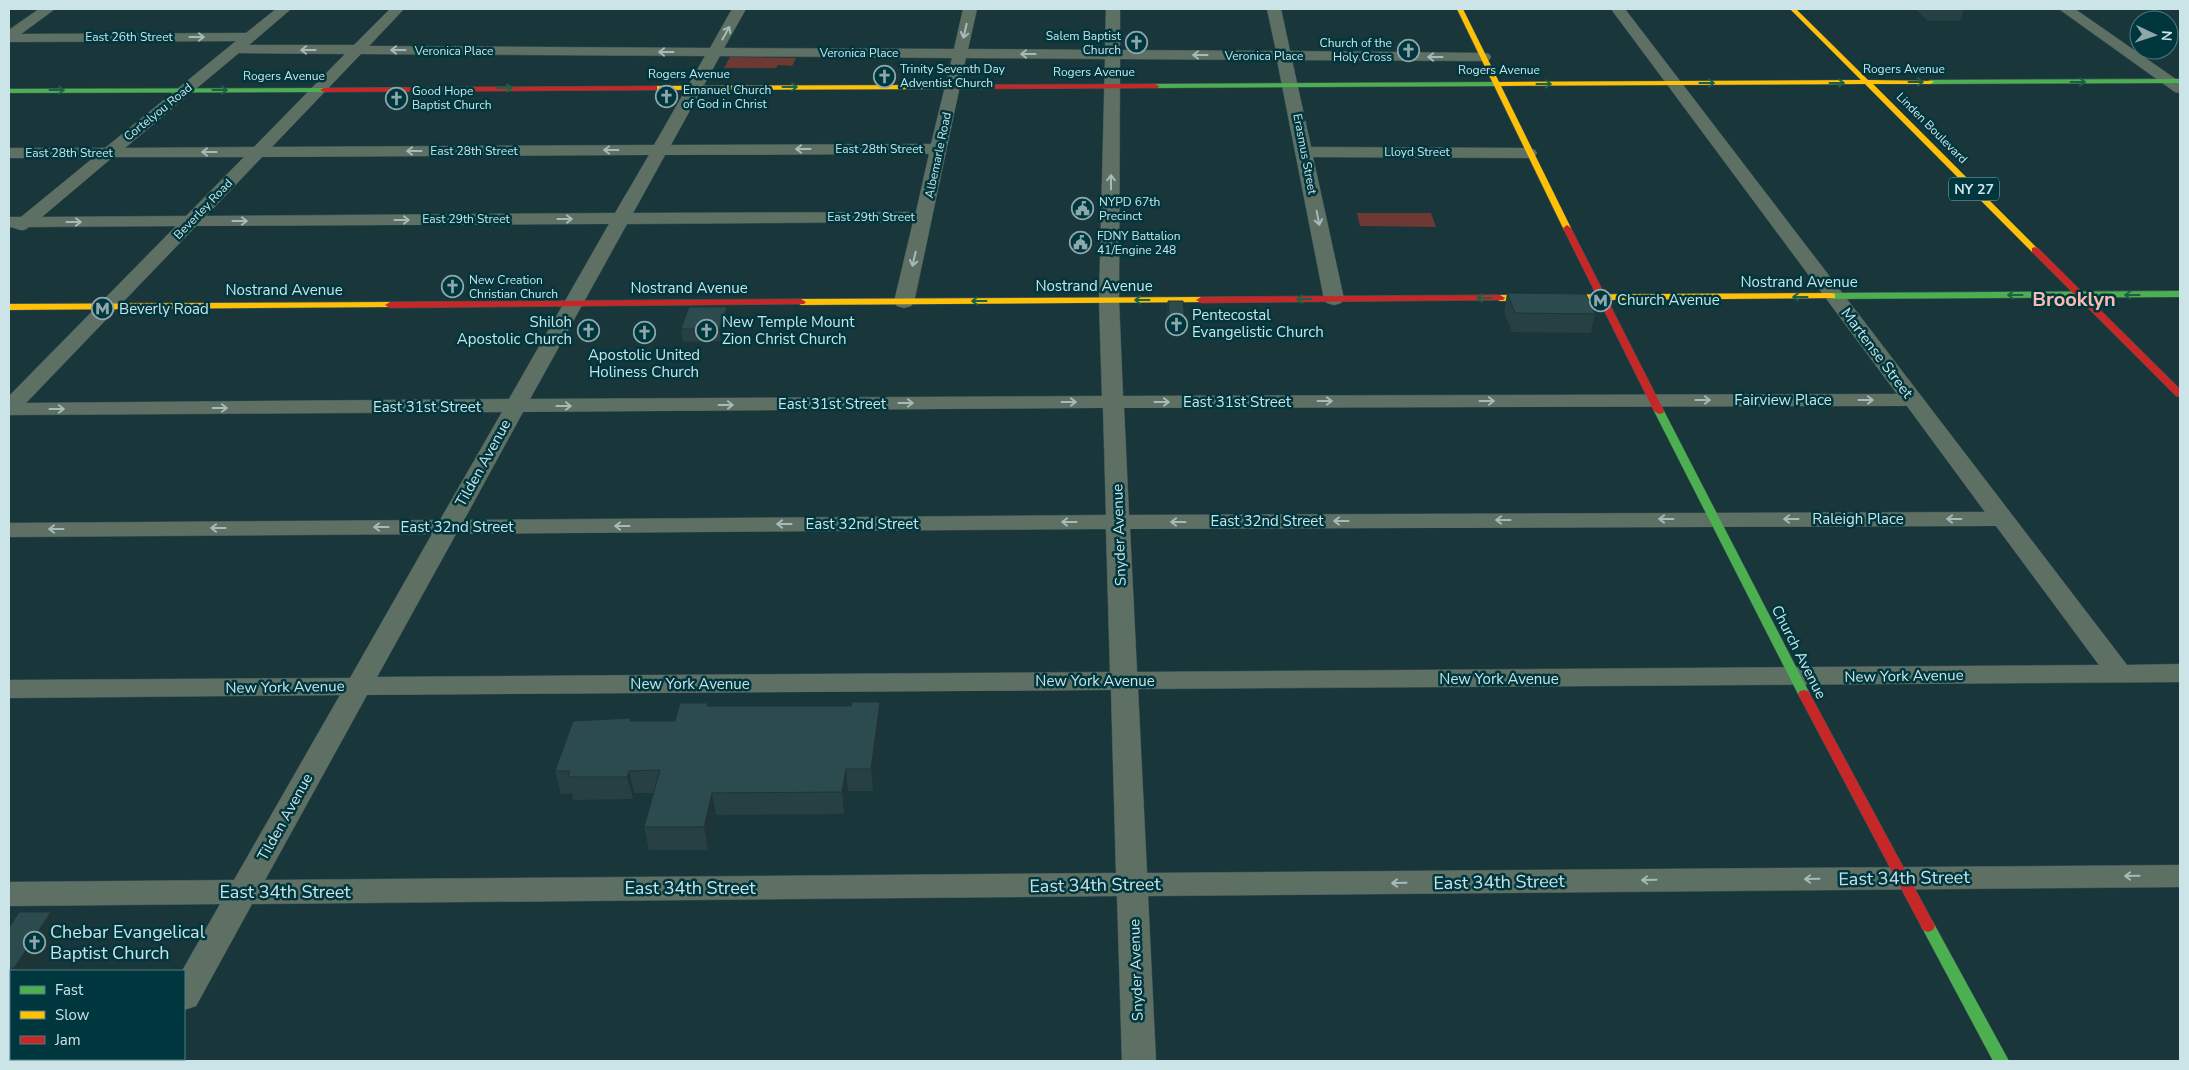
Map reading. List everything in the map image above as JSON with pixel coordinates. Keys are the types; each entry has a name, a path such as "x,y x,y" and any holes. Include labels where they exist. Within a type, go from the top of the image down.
{"main road":[{"name":"Church Avenue","path":"1460,9 1529,153 1794,677 2001,1061"},
{"name":"Linden Boulevard","path":"1793,9 2180,394"},
{"name":"Rogers Avenue","path":"9,90 1867,82 2177,84"},
{"name":"Nostrand Avenue","path":"9,307 2180,294"}],"street":[{"path":"9,37 48,9"},
{"name":"Cortelyou Road","path":"9,235 17,222 108,152 284,9"},
{"name":"Beverley Road","path":"9,409 397,9"},
{"name":"Tilden Avenue","path":"185,995 739,9"},
{"name":"Albemarle Road","path":"904,302 970,9"},
{"name":"Snyder Avenue","path":"1113,9 1109,301 1139,1061"},
{"name":"Erasmus Street","path":"1274,9 1334,299"},
{"name":"Martense Street","path":"1618,9 2119,673"},
{"path":"2066,9 2177,84"},
{"name":"East 26th Street","path":"9,37 250,37"},
{"name":"Veronica Place","path":"235,50 1484,57"},
{"name":"East 28th Street","path":"9,153 940,149"},
{"name":"Lloyd Street","path":"1304,152 1529,153"},
{"name":"East 29th Street","path":"17,222 924,217"},
{"name":"Fairview Place","path":"1654,400 1912,400"},
{"name":"East 31st Street","path":"9,409 1654,400"},
{"name":"Raleigh Place","path":"1714,519 2003,519"},
{"name":"East 32nd Street","path":"9,530 1714,519"},
{"name":"New York Avenue","path":"9,689 2180,673"},
{"name":"East 34th Street","path":"9,894 2180,876"}],"shaded area":[{"path":"730,57 796,58 792,66 778,65 776,68 724,68"},
{"path":"1357,213 1431,213 1436,227 1360,226"}],"building":[{"path":"1507,293 1586,294 1595,314 1515,313"},
{"path":"1168,301 1183,301 1185,321 1170,321"},
{"path":"689,307 727,307 719,329 681,329"},
{"path":"852,702 880,702 871,769 846,769 842,792 712,793 704,827 644,827 660,770 629,771 627,777 568,777 570,771 555,771 573,721 631,718 630,721 675,721 680,703 708,703 707,706 851,706"},
{"path":"19,912 51,912 14,968 9,968 9,928"}],"traffic: fast":[{"path":"1930,82 2180,81"},
{"path":"1155,86 1500,84"},
{"path":"9,91 324,90"},
{"path":"1832,296 2180,294"},
{"path":"1659,411 1804,694"},
{"path":"1928,926 2001,1061"}],"traffic: slow":[{"path":"1460,9 1567,228"},
{"path":"1793,9 2035,250"},
{"path":"1500,84 1930,82"},
{"path":"654,88 941,87"},
{"path":"1500,298 1832,296"},
{"path":"801,302 1201,300"},
{"path":"9,307 390,305"}],"traffic: jam":[{"path":"941,87 1155,86"},
{"path":"324,90 654,88"},
{"path":"1567,228 1659,411"},
{"path":"2035,250 2180,394"},
{"path":"1201,300 1500,298"},
{"path":"390,305 801,302"},
{"path":"1804,694 1928,926"}],"place":[{"name":"Salem Baptist Church","path":"1137,43"},
{"name":"Church of the Holy Cross","path":"1408,50"},
{"name":"Trinity Seventh Day Adventist Church","path":"884,76"},
{"name":"Emanuel Church of God in Christ","path":"667,97"},
{"name":"Good Hope Baptist Church","path":"396,98"},
{"name":"NYPD 67th Precinct","path":"1083,209"},
{"name":"FDNY Battalion 41/Engine 248","path":"1081,243"},
{"name":"New Creation Christian Church","path":"453,287"},
{"name":"Church Avenue","path":"1601,300"},
{"name":"Beverly Road","path":"103,309"},
{"name":"Pentecostal Evangelistic Church","path":"1176,324"},
{"name":"Shiloh Apostolic Church","path":"588,331"},
{"name":"New Temple Mount Zion Christ Church","path":"706,331"},
{"name":"Apostolic United Holiness Church","path":"644,332"},
{"name":"Chebar Evangelical Baptist Church","path":"34,942"}],"district":[{"name":"Brooklyn","path":"2074,299"}]}
